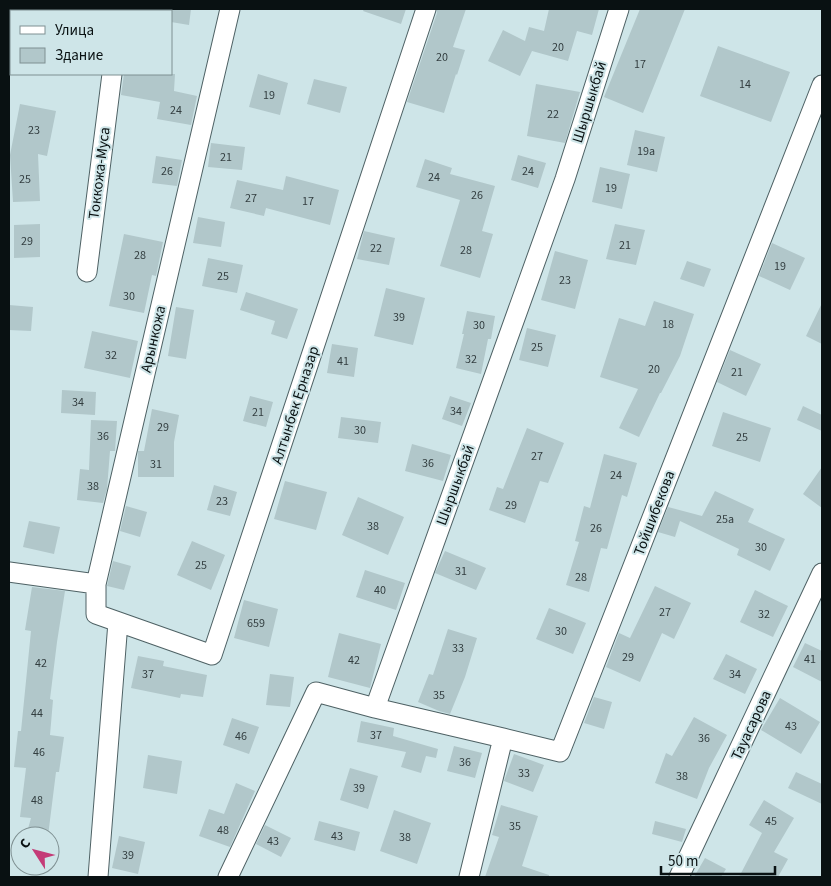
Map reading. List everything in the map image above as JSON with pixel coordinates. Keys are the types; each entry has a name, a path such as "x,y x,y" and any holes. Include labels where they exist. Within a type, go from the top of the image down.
{"street":[{"name":"Арынкожа","path":"96,584 230,9"},
{"name":"Алтынбек Ерназар","path":"96,584 96,614 212,655 426,9"},
{"name":"Шыршыкбай","path":"375,708 565,178 618,9"},
{"name":"Токкожа-Муса","path":"87,272 112,75"},
{"name":"Тойшибекова","path":"502,738 560,752 822,85"},
{"path":"9,572 96,584"},
{"name":"Тауасарова","path":"679,877 822,573"},
{"path":"98,877 118,622"},
{"path":"228,877 316,692 502,738 469,877"}],"building":[{"path":"191,9 189,25 172,22 171,10"},
{"path":"364,9 406,9 401,24 363,11"},
{"path":"437,9 466,9 453,47 465,50 444,113 407,102"},
{"path":"549,9 599,9 592,35 577,31 568,61 532,51 520,76 488,61 503,30 525,41 529,27 544,31"},
{"path":"640,9 685,9 643,113 604,97"},
{"path":"718,46 790,72 771,122 700,96"},
{"path":"175,74 174,91 197,96 191,125 157,119 160,102 121,95 124,75"},
{"path":"258,74 288,83 280,115 249,107"},
{"path":"314,79 347,87 340,113 307,104"},
{"path":"536,84 580,92 565,143 527,136"},
{"path":"20,104 56,111 47,156 38,154 40,201 13,202 10,155"},
{"path":"635,130 665,137 657,172 627,165"},
{"path":"211,143 245,147 242,170 208,167"},
{"path":"518,155 546,163 538,188 511,180"},
{"path":"156,156 182,160 177,186 152,183"},
{"path":"425,159 452,168 450,174 495,186 482,231 493,234 480,278 440,266 460,200 416,187"},
{"path":"600,167 630,174 622,209 592,202"},
{"path":"286,176 339,190 330,225 266,208 264,216 230,208 237,180 283,190"},
{"path":"198,217 225,222 221,247 193,243"},
{"path":"40,224 40,257 14,258 14,225"},
{"path":"615,224 645,230 636,265 606,259"},
{"path":"364,231 395,238 389,265 357,259"},
{"path":"124,234 163,242 156,276 152,275 144,313 109,306"},
{"path":"772,243 805,258 790,290 759,276"},
{"path":"555,251 588,260 575,309 541,300"},
{"path":"208,258 243,265 237,293 202,286"},
{"path":"687,261 711,269 704,287 680,279"},
{"path":"386,288 425,298 413,345 374,336"},
{"path":"246,292 298,309 287,339 271,334 275,321 240,310"},
{"path":"654,301 694,314 680,356 639,437 619,428 638,389 600,377 619,318 645,326"},
{"path":"822,303 822,344 806,336"},
{"path":"9,305 33,307 31,331 9,330"},
{"path":"176,307 194,310 186,359 168,356"},
{"path":"467,311 495,316 491,339 488,339 481,374 456,368"},
{"path":"527,328 556,335 548,367 519,360"},
{"path":"92,331 138,341 130,378 84,368"},
{"path":"332,344 358,348 354,377 327,373"},
{"path":"730,350 761,364 746,396 717,382"},
{"path":"62,390 96,392 95,415 61,413"},
{"path":"250,396 273,402 266,427 243,421"},
{"path":"450,396 471,403 462,426 442,419"},
{"path":"803,406 822,415 822,431 797,420"},
{"path":"152,409 179,415 174,442 174,477 138,477 138,451 144,451"},
{"path":"723,412 771,428 760,462 712,446"},
{"path":"341,417 381,422 378,443 338,438"},
{"path":"91,420 117,421 115,451 110,451 107,489 103,503 77,500 80,469 89,470"},
{"path":"527,428 564,443 548,483 540,481 525,523 489,510 497,487 503,489"},
{"path":"412,444 451,455 443,481 405,471"},
{"path":"604,454 637,463 627,497 622,495 607,549 601,548 589,592 566,585 579,542 575,541 584,506 590,508"},
{"path":"822,467 822,508 803,494"},
{"path":"285,481 327,492 316,530 274,519"},
{"path":"214,485 237,492 230,516 207,510"},
{"path":"715,491 754,509 748,522 785,539 770,571 737,555 739,549 680,521 675,537 658,532 668,507 702,516"},
{"path":"358,497 404,517 388,555 342,535"},
{"path":"126,506 147,512 140,537 120,531"},
{"path":"29,521 60,527 54,554 23,547"},
{"path":"192,541 225,555 211,590 177,575"},
{"path":"445,551 486,568 476,590 435,573"},
{"path":"113,561 131,566 124,590 107,586"},
{"path":"365,570 405,583 396,610 356,597"},
{"path":"655,586 691,603 674,639 662,633 640,682 606,667 619,633 630,638"},
{"path":"32,587 65,591 50,699 53,700 50,735 64,737 59,772 56,772 49,826 29,826 31,818 20,817 26,768 14,767 18,731 21,731 31,631 25,630"},
{"path":"755,590 788,606 773,637 740,622"},
{"path":"244,600 278,609 269,647 234,638"},
{"path":"549,608 586,623 573,654 536,639"},
{"path":"448,629 477,638 465,677 450,714 418,702 429,674 433,675"},
{"path":"339,633 381,644 370,688 328,677"},
{"path":"805,643 822,651 822,682 793,667"},
{"path":"726,654 757,669 745,694 713,679"},
{"path":"138,656 164,661 163,666 207,675 203,697 181,694 180,698 131,688"},
{"path":"270,674 294,677 290,707 266,705"},
{"path":"594,697 612,702 604,729 584,723"},
{"path":"780,698 820,722 801,754 761,730"},
{"path":"694,717 727,735 709,768 697,799 655,783 666,753 672,756"},
{"path":"232,718 259,727 249,754 223,745"},
{"path":"361,721 394,728 393,736 438,749 436,758 426,756 421,773 401,767 406,752 357,742"},
{"path":"454,746 482,753 475,778 447,771"},
{"path":"514,754 544,765 533,792 504,781"},
{"path":"148,755 182,761 177,794 143,788"},
{"path":"350,768 378,776 368,809 340,800"},
{"path":"796,772 822,784 822,804 788,788"},
{"path":"236,783 255,791 230,847 199,836 209,809 224,814"},
{"path":"764,800 794,818 774,852 788,859 778,877 739,877 762,833 749,825"},
{"path":"501,805 538,816 522,866 549,875 549,877 485,877 499,837 492,835"},
{"path":"394,810 431,823 417,864 380,851"},
{"path":"319,821 360,832 355,851 314,840"},
{"path":"655,821 686,829 682,842 652,834"},
{"path":"265,825 291,838 281,857 256,844"},
{"path":"119,836 145,842 138,874 112,868"},
{"path":"705,858 726,869 721,877 694,877"}]}
